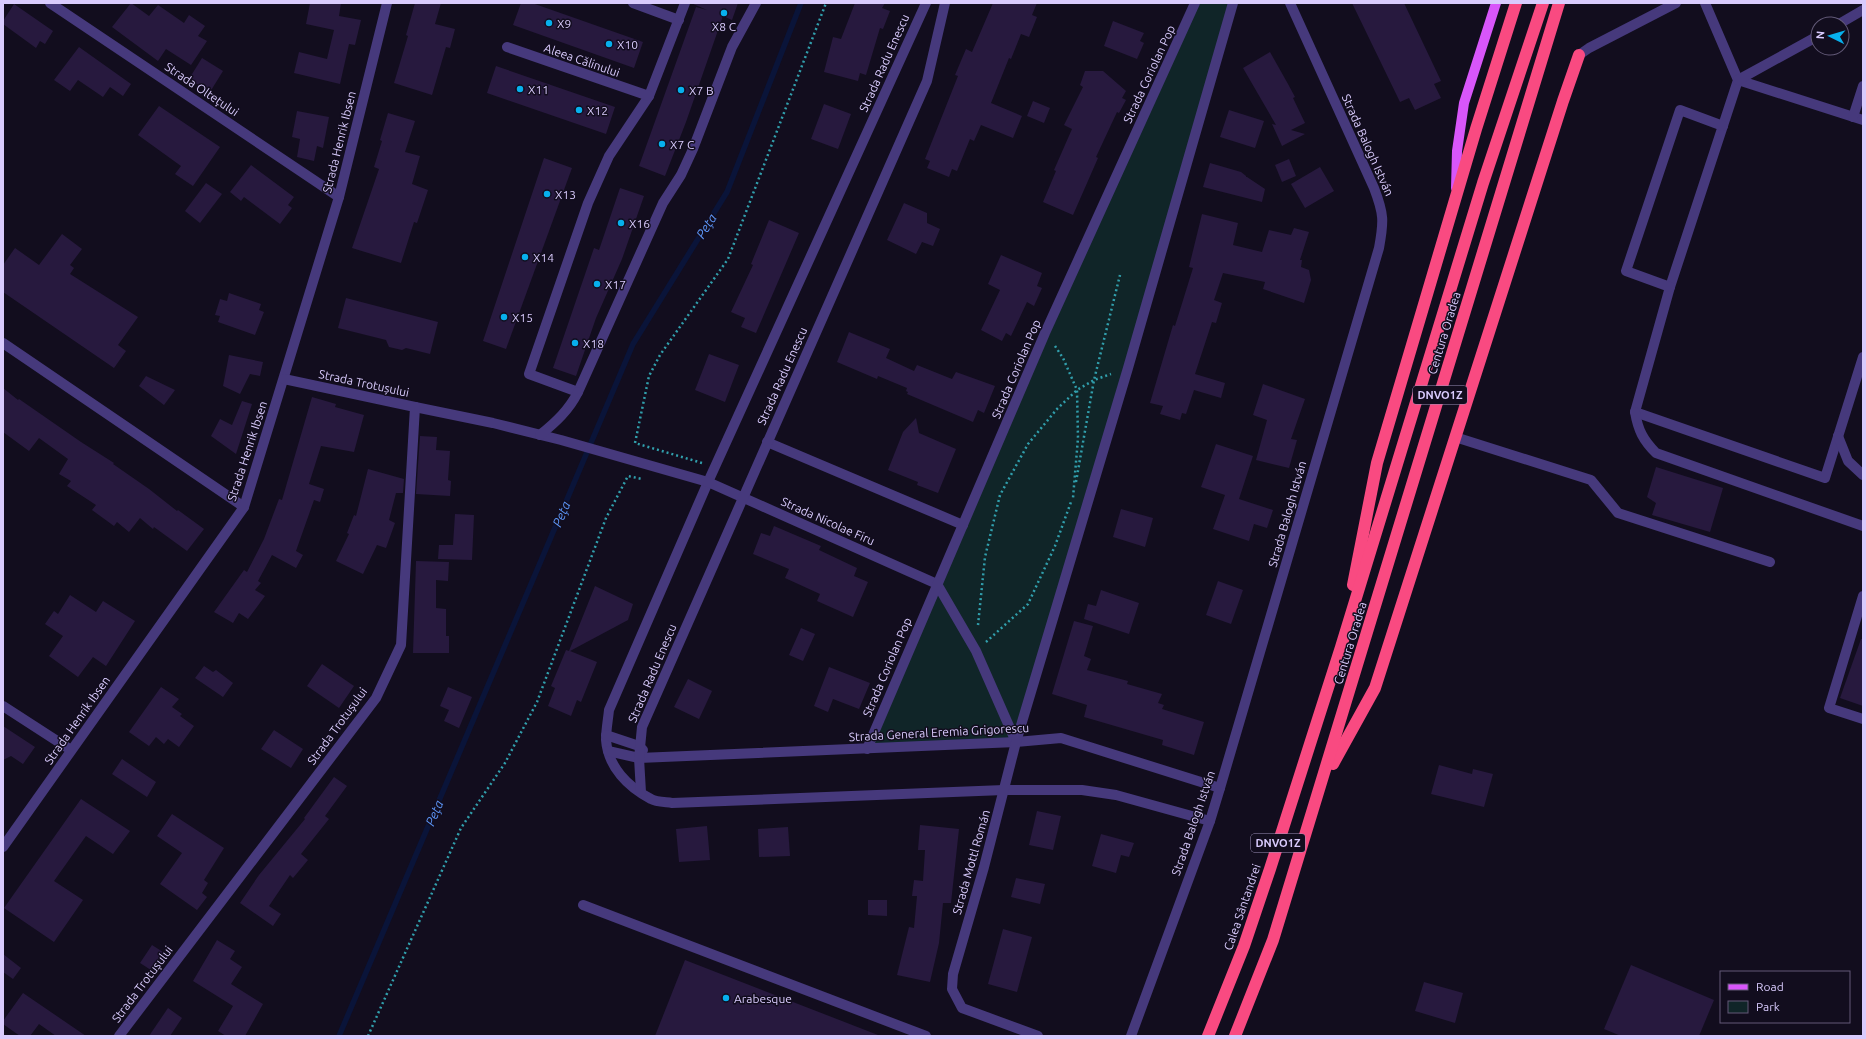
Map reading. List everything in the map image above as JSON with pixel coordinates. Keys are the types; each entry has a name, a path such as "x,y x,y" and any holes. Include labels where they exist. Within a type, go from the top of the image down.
{"highway":[{"path":"1341,647 1377,463 1516,3"},
{"name":"Centura Oradea","path":"1341,647 1483,183 1543,3"},
{"name":"Centura Oradea","path":"1321,786 1559,3"},
{"path":"1321,786 1375,688 1560,108 1580,55"},
{"name":"Calea Sântandrei","path":"1208,1036 1249,932 1341,647"},
{"name":"DNVO1Z","path":"1235,1036 1273,940 1321,786"}],"main road":[{"path":"1456,198 1457,151 1464,103 1496,3"}],"street":[{"name":"Strada Oltețului","path":"50,3 339,197"},
{"name":"Strada Henrik Ibsen","path":"3,847 244,507 339,197 387,3"},
{"path":"633,3 679,20"},
{"path":"578,392 529,374 588,203 609,156 649,96 679,20 684,3"},
{"path":"540,435 556,422 572,403 578,392 662,203 681,175 693,150 732,48 756,3"},
{"name":"Strada Radu Enescu","path":"926,3 708,482 609,710 606,735 608,752 614,768 627,783 652,800 672,803 1004,790 1089,791 1116,795 1210,821"},
{"name":"Strada Radu Enescu","path":"641,792 639,746 642,727 927,81 945,3"},
{"name":"Strada Coriolan Pop","path":"866,749 1045,333 1196,3"},
{"path":"1016,742 1128,368 1233,3"},
{"name":"Strada Balogh István","path":"1131,1036 1210,821 1379,248 1382,228 1382,210 1374,188 1290,3"},
{"path":"1580,55 1589,48 1676,3"},
{"path":"1705,3 1738,80 1670,287 1635,412 1640,432 1645,442 1656,453 1863,526"},
{"path":"1850,18 1863,10"},
{"path":"1738,80 1810,40"},
{"name":"Aleea Călinului","path":"507,47 649,96"},
{"path":"1738,80 1858,118 1863,86"},
{"path":"1670,287 1626,271 1680,110 1723,126"},
{"path":"3,342 244,507"},
{"path":"1635,412 1825,478 1863,357"},
{"name":"Strada Trotușului","path":"119,1036 376,698 401,645 415,407 284,380"},
{"name":"Strada Nicolae Firu","path":"415,407 493,423 561,440 708,482 937,584"},
{"path":"1838,436 1848,461 1863,475"},
{"path":"1455,437 1591,480 1618,513 1770,562"},
{"path":"767,442 962,526"},
{"path":"937,584 976,651 1016,742"},
{"path":"1863,596 1829,708 1863,719"},
{"path":"3,706 71,750"},
{"path":"606,735 639,746 653,757"},
{"name":"Strada General Eremia Grigorescu","path":"608,752 639,758 1016,742 1060,738 1220,788"},
{"name":"Strada Mottl Román","path":"1016,742 953,974 952,989 962,1008 1038,1036"},
{"path":"583,905 926,1036"}],"path":[{"path":"702,464 635,443 649,376 660,355 728,259 826,3"},
{"path":"976,651 1028,604 1055,546 1073,498 1094,380 1120,275"},
{"path":"1045,333 1063,358 1077,390 1078,438 1073,498"},
{"path":"976,651 985,557 1000,495 1028,444 1057,409 1077,390 1094,380 1128,368"},
{"path":"368,1036 461,828 506,762 537,702 606,518 628,476 649,482"}],"green space":[{"path":"1195,3 1233,3 1016,742 867,749"}],"building":[{"path":"131,3 149,16 158,5 184,23 189,15 205,26 198,36 207,41 191,65 166,49 158,61 112,27"},
{"path":"310,3 341,3 339,16 361,20 355,45 349,44 340,84 294,73 299,52 327,59 334,30 306,24"},
{"path":"415,3 441,3 435,24 455,29 450,48 446,47 432,95 394,83 408,36 406,35"},
{"path":"521,3 532,3 643,42 634,68 513,25"},
{"path":"691,3 738,3 732,20 723,16 686,122 665,176 639,166 696,7 707,10"},
{"path":"855,3 885,3 882,8 890,11 883,29 880,28 866,75 860,73 858,81 824,72 833,37 841,39"},
{"path":"993,3 1037,3 1032,15 1037,17 1029,37 1021,34 1011,59 1009,58 991,103 1022,116 1013,138 981,125 974,141 970,139 957,171 952,169 949,177 927,168 930,161 925,159 958,76 955,75 966,49 972,52"},
{"path":"1352,3 1404,3 1441,81 1434,84 1441,98 1415,110 1409,98 1400,102"},
{"path":"14,4 53,31 45,44 40,41 36,48 3,24 3,21"},
{"path":"1113,21 1144,33 1140,41 1144,43 1137,59 1104,46"},
{"path":"79,47 131,84 123,96 110,87 103,97 78,80 70,91 54,80"},
{"path":"1270,52 1295,97 1293,98 1305,123 1291,130 1305,134 1282,146 1272,124 1276,125 1243,68"},
{"path":"202,58 223,71 210,92 189,79"},
{"path":"496,66 615,107 606,134 487,93"},
{"path":"1085,71 1103,71 1126,91 1122,98 1126,100 1119,113 1117,112 1096,157 1098,158 1073,215 1043,202 1056,171 1054,170 1072,129 1064,125 1083,87 1080,85"},
{"path":"1033,101 1050,108 1044,123 1027,116"},
{"path":"824,104 851,114 838,149 811,139"},
{"path":"159,106 220,147 193,186 175,174 181,166 138,135"},
{"path":"1229,110 1264,121 1255,148 1220,137"},
{"path":"297,111 329,117 323,148 317,146 314,161 297,157 300,139 292,137"},
{"path":"388,113 415,121 405,152 420,156 412,184 428,190 417,223 414,222 401,263 352,248 379,169 374,167 382,141 380,140"},
{"path":"544,158 572,168 506,349 483,341"},
{"path":"1289,159 1296,176 1282,182 1275,165"},
{"path":"1210,163 1241,172 1265,189 1262,202 1203,187"},
{"path":"251,165 294,197 288,205 292,208 280,224 244,197 241,201 230,192"},
{"path":"1320,167 1334,191 1305,208 1291,184"},
{"path":"206,183 222,194 200,223 185,211"},
{"path":"620,188 644,196 622,259 596,318 576,376 553,368 594,248 599,250"},
{"path":"904,203 927,213 927,223 940,229 933,246 922,242 916,254 887,240"},
{"path":"1202,214 1238,223 1233,245 1262,252 1269,230 1291,235 1294,228 1309,232 1300,260 1302,260 1301,267 1309,270 1311,280 1304,303 1263,289 1265,282 1223,273 1214,300 1222,303 1216,323 1212,322 1195,374 1225,383 1221,398 1194,390 1186,414 1182,413 1180,420 1160,414 1163,406 1150,403 1173,325 1175,326 1193,268 1189,267"},
{"path":"769,220 799,233 756,333 741,327 745,318 731,312 753,265 751,264"},
{"path":"62,234 82,249 70,265 74,268 70,274 138,317 118,345 126,351 114,368 3,292 3,265 15,248 39,265"},
{"path":"1001,255 1042,273 1037,286 1042,288 1034,306 1027,302 1011,336 1006,333 1002,341 981,330 1000,290 988,284"},
{"path":"229,293 261,304 259,310 264,312 255,335 218,322 220,316 215,315 220,299 227,301"},
{"path":"346,298 438,322 430,354 406,348 402,350 389,347 386,340 338,328"},
{"path":"849,332 890,349 886,358 914,371 917,365 952,379 956,372 995,386 984,413 978,410 973,422 907,394 907,388 878,376 877,379 837,362"},
{"path":"709,354 739,365 725,402 695,390"},
{"path":"229,355 263,362 260,376 250,374 240,394 223,386"},
{"path":"146,376 175,390 164,405 139,386"},
{"path":"1263,384 1305,399 1291,439 1297,440 1289,468 1256,460 1267,420 1253,415"},
{"path":"3,388 18,400 19,399 114,463 113,464 177,511 178,510 204,529 187,551 154,527 153,529 140,518 129,532 117,522 114,526 92,510 96,505 67,486 71,481 59,474 68,459 39,438 29,451 3,432"},
{"path":"312,397 336,404 335,407 364,415 354,452 321,446 309,484 324,489 320,502 314,500 296,551 303,555 296,568 272,555 258,581 261,583 255,590 265,596 248,619 239,613 233,623 214,612 244,570 247,572 264,539 279,499 282,500"},
{"path":"242,401 252,404 236,454 211,436 220,419 232,425"},
{"path":"916,418 919,433 956,449 938,493 917,485 918,482 888,470 903,432"},
{"path":"420,436 437,437 436,450 450,451 448,480 451,481 450,496 416,494"},
{"path":"1216,444 1253,456 1239,499 1273,510 1267,528 1254,524 1249,541 1213,529 1225,495 1201,487"},
{"path":"1656,467 1723,488 1710,532 1652,515 1656,503 1647,497"},
{"path":"368,469 404,479 403,493 396,493 389,520 395,523 386,548 377,545 363,574 336,561 349,534 347,533 354,515 356,516"},
{"path":"1121,509 1153,518 1145,547 1113,537"},
{"path":"455,514 474,515 472,560 438,559 439,545 453,545"},
{"path":"774,526 821,546 819,550 857,568 854,576 868,582 853,617 817,601 820,594 785,578 789,569 753,554 761,533 770,536"},
{"path":"416,561 449,562 448,581 436,580 436,608 446,609 446,636 449,636 449,653 413,653"},
{"path":"1218,581 1243,590 1231,624 1206,615"},
{"path":"595,586 633,604 628,620 570,651 597,662 581,702 577,700 571,716 548,706 555,688 551,686 566,650 569,651"},
{"path":"1101,590 1139,603 1129,634 1084,619 1088,604 1096,606"},
{"path":"70,595 96,612 103,601 135,621 106,666 93,657 78,677 49,656 63,636 45,624 54,611 58,614"},
{"path":"1074,621 1093,626 1084,656 1091,659 1087,670 1128,681 1127,684 1162,694 1158,703 1164,705 1162,709 1204,722 1194,755 1162,745 1163,740 1084,717 1087,705 1052,694"},
{"path":"801,628 815,634 803,661 789,655"},
{"path":"1861,639 1863,639 1863,706 1840,698"},
{"path":"322,664 354,686 339,708 307,686"},
{"path":"204,666 213,672 216,670 233,683 223,697 195,678"},
{"path":"829,667 870,683 859,709 833,699 828,712 814,706"},
{"path":"688,679 712,691 699,719 674,707"},
{"path":"161,687 179,699 172,707 182,714 180,716 194,726 179,747 168,739 164,744 156,737 149,746 129,732"},
{"path":"448,687 472,697 459,728 444,721 449,710 440,706"},
{"path":"3,726 35,747 23,764 11,756 3,760"},
{"path":"274,730 303,749 291,768 261,749"},
{"path":"122,759 156,782 147,797 112,774"},
{"path":"1439,765 1472,774 1473,769 1493,774 1484,807 1431,794"},
{"path":"334,777 347,786 325,816 329,819 301,854 308,860 293,878 290,875 269,906 281,914 273,926 240,903 259,875 305,819 304,818"},
{"path":"81,799 130,831 113,854 86,836 54,881 83,900 54,942 4,908"},
{"path":"1037,811 1061,816 1053,850 1029,845"},
{"path":"172,814 224,848 204,880 208,883 202,893 207,897 197,910 160,884 182,853 157,836"},
{"path":"920,825 959,829 951,903 943,903 939,943 930,982 897,975 909,927 914,928 917,896 912,896 914,880 923,881 925,850 918,850"},
{"path":"707,826 710,860 679,862 676,829"},
{"path":"788,827 790,856 759,857 758,829"},
{"path":"1101,834 1134,843 1129,857 1121,855 1116,873 1092,866"},
{"path":"1016,878 1045,884 1040,904 1011,897"},
{"path":"868,900 887,900 887,916 868,915"},
{"path":"1003,929 1032,937 1017,992 988,984"},
{"path":"217,940 235,951 230,959 242,967 231,984 263,1004 245,1036 226,1036 218,1031 233,1006 193,981"},
{"path":"152,945 166,954 154,972 140,963"},
{"path":"3,954 21,968 13,979 3,972"},
{"name":"Arabesque","path":"685,960 878,1035 655,1036"},
{"path":"1631,965 1714,1000 1699,1036 1621,1036 1604,1029"},
{"path":"1424,982 1463,993 1455,1023 1415,1011"},
{"path":"23,993 86,1036 56,1036 39,1024 30,1036 20,1036 3,1024 3,1021"},
{"path":"168,1008 182,1018 170,1036 149,1036"}],"waterway":[{"name":"Peța","path":"339,1036 633,344 727,192 801,3"}],"place":[{"name":"X8 C","path":"724,13"},
{"name":"X9","path":"549,23"},
{"name":"X10","path":"609,44"},
{"name":"X11","path":"520,89"},
{"name":"X7 B","path":"681,90"},
{"name":"X12","path":"579,110"},
{"name":"X7 C","path":"662,144"},
{"name":"X13","path":"547,194"},
{"name":"X16","path":"621,223"},
{"name":"X14","path":"525,257"},
{"name":"X17","path":"597,284"},
{"name":"X15","path":"504,317"},
{"name":"X18","path":"575,343"},
{"name":"Arabesque","path":"726,998"}]}
